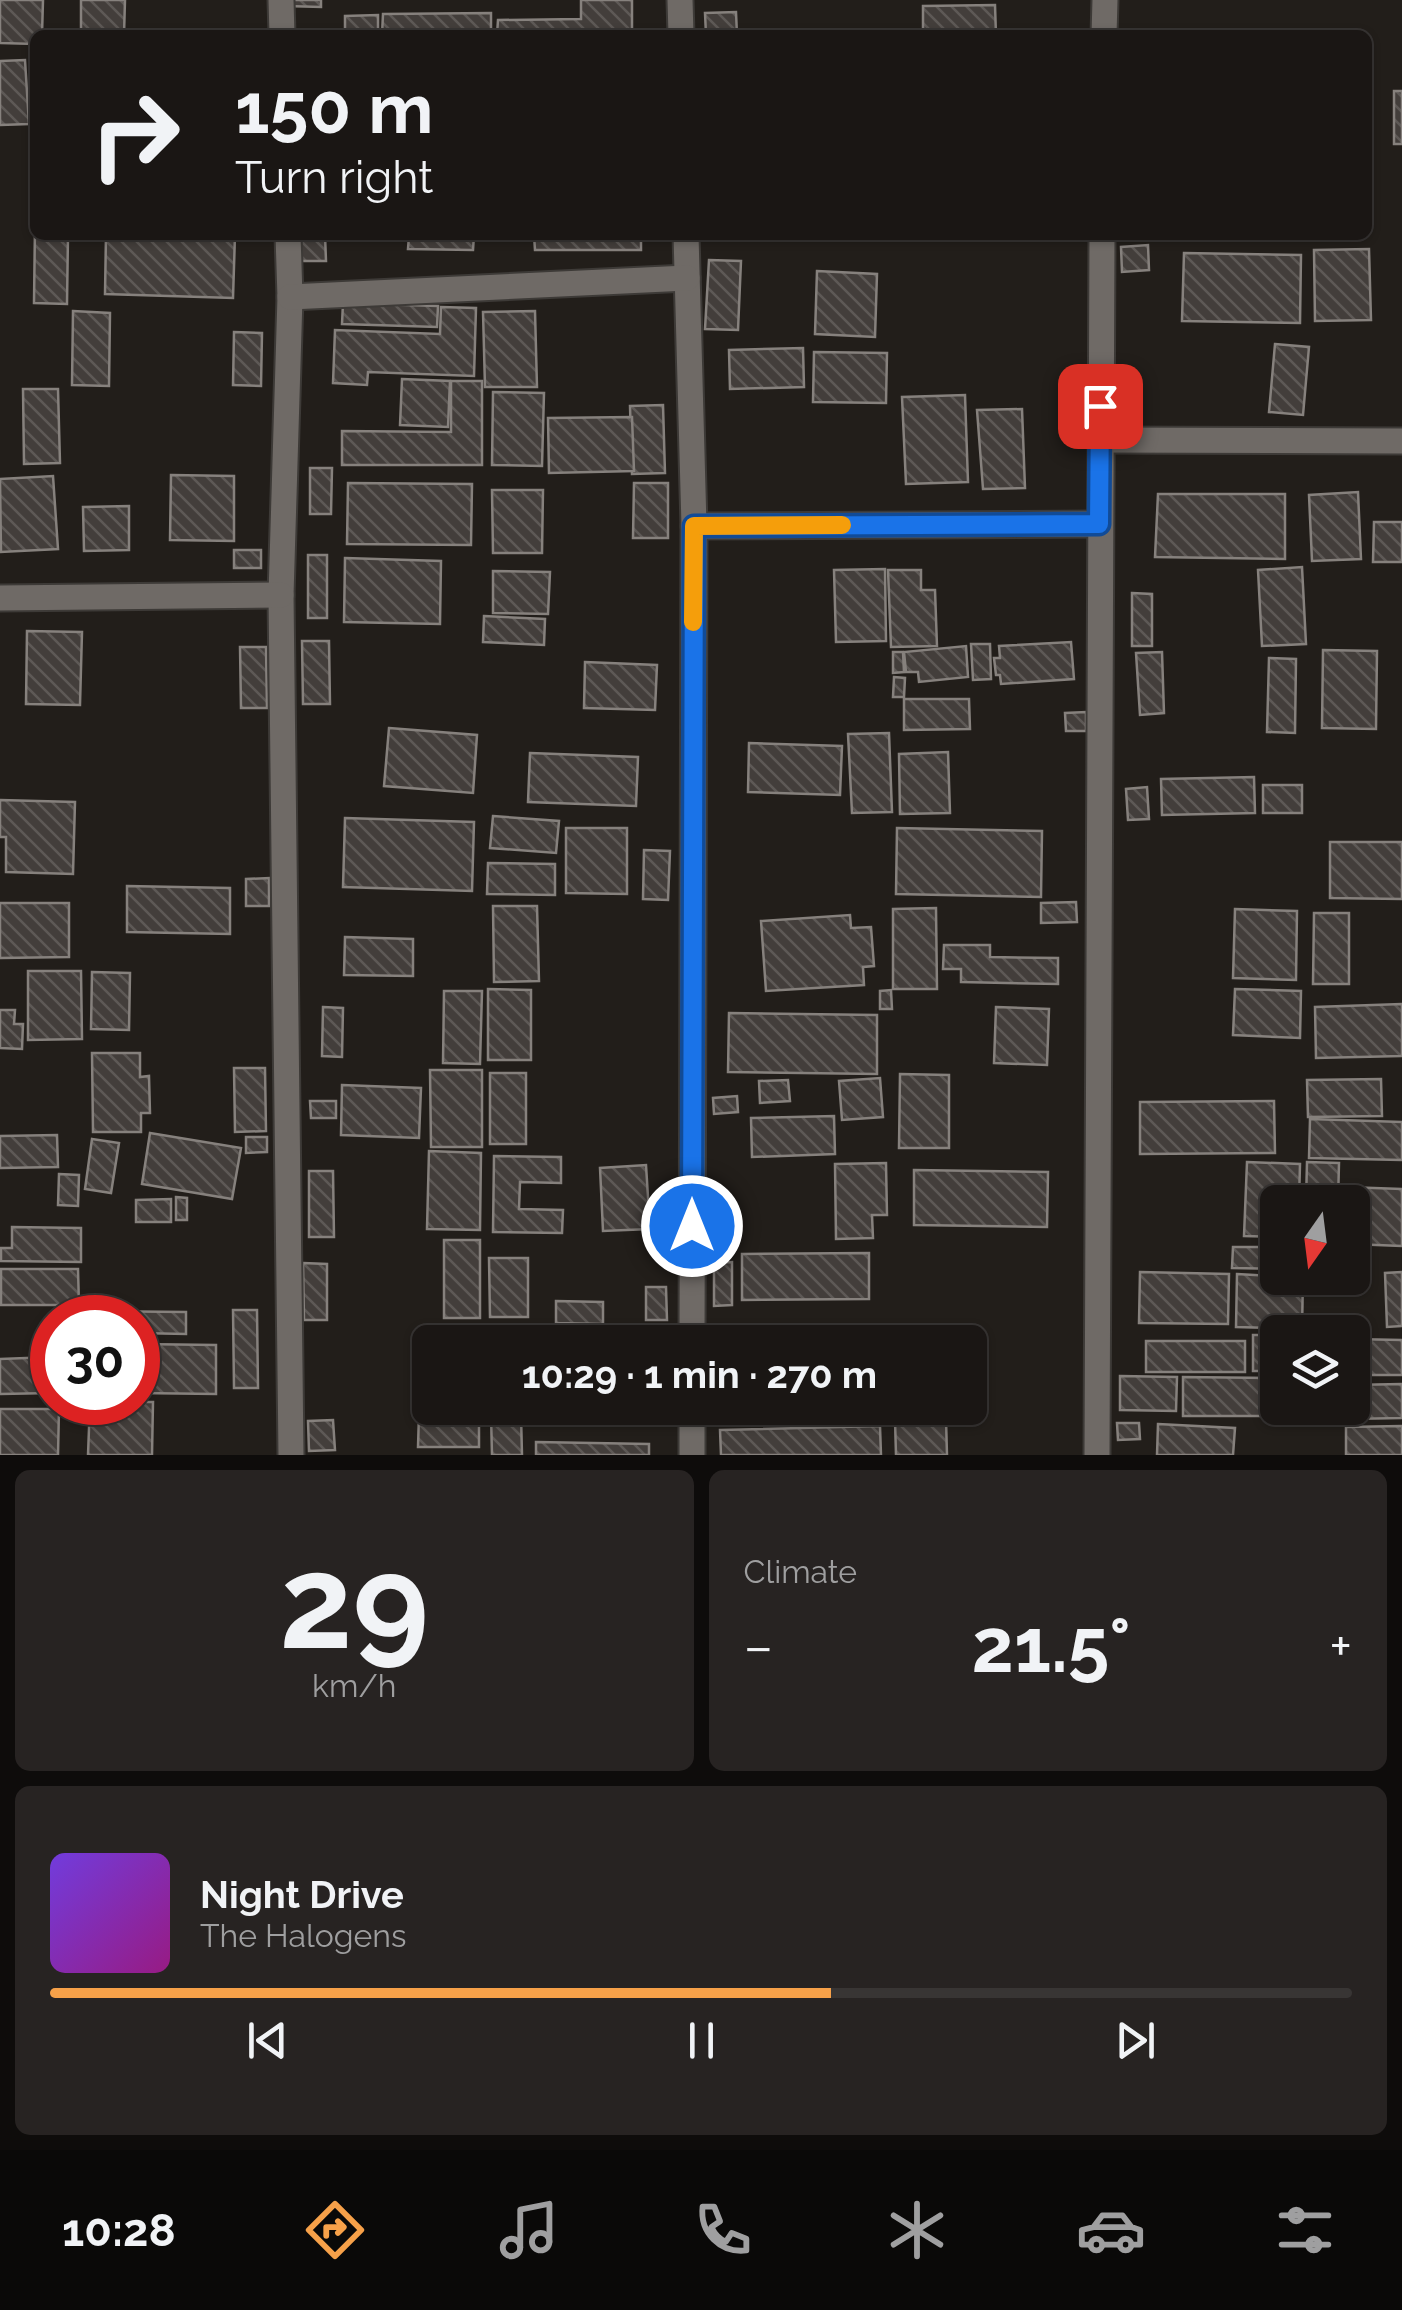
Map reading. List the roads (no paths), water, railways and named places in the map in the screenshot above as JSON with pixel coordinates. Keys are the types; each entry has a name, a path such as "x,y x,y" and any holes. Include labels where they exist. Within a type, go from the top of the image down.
{"street":[{"path":"281,0 282,30"},
{"path":"680,0 681,30"},
{"path":"1104,30 1105,0"},
{"path":"288,240 281,595 291,1455"},
{"path":"686,240 694,526 692,1325"},
{"path":"1097,1455 1102,240"},
{"path":"290,296 687,278"},
{"path":"1100,440 1402,442"},
{"path":"694,526 1099,524"},
{"path":"0,598 281,595"},
{"path":"692,1425 692,1455"}]}
